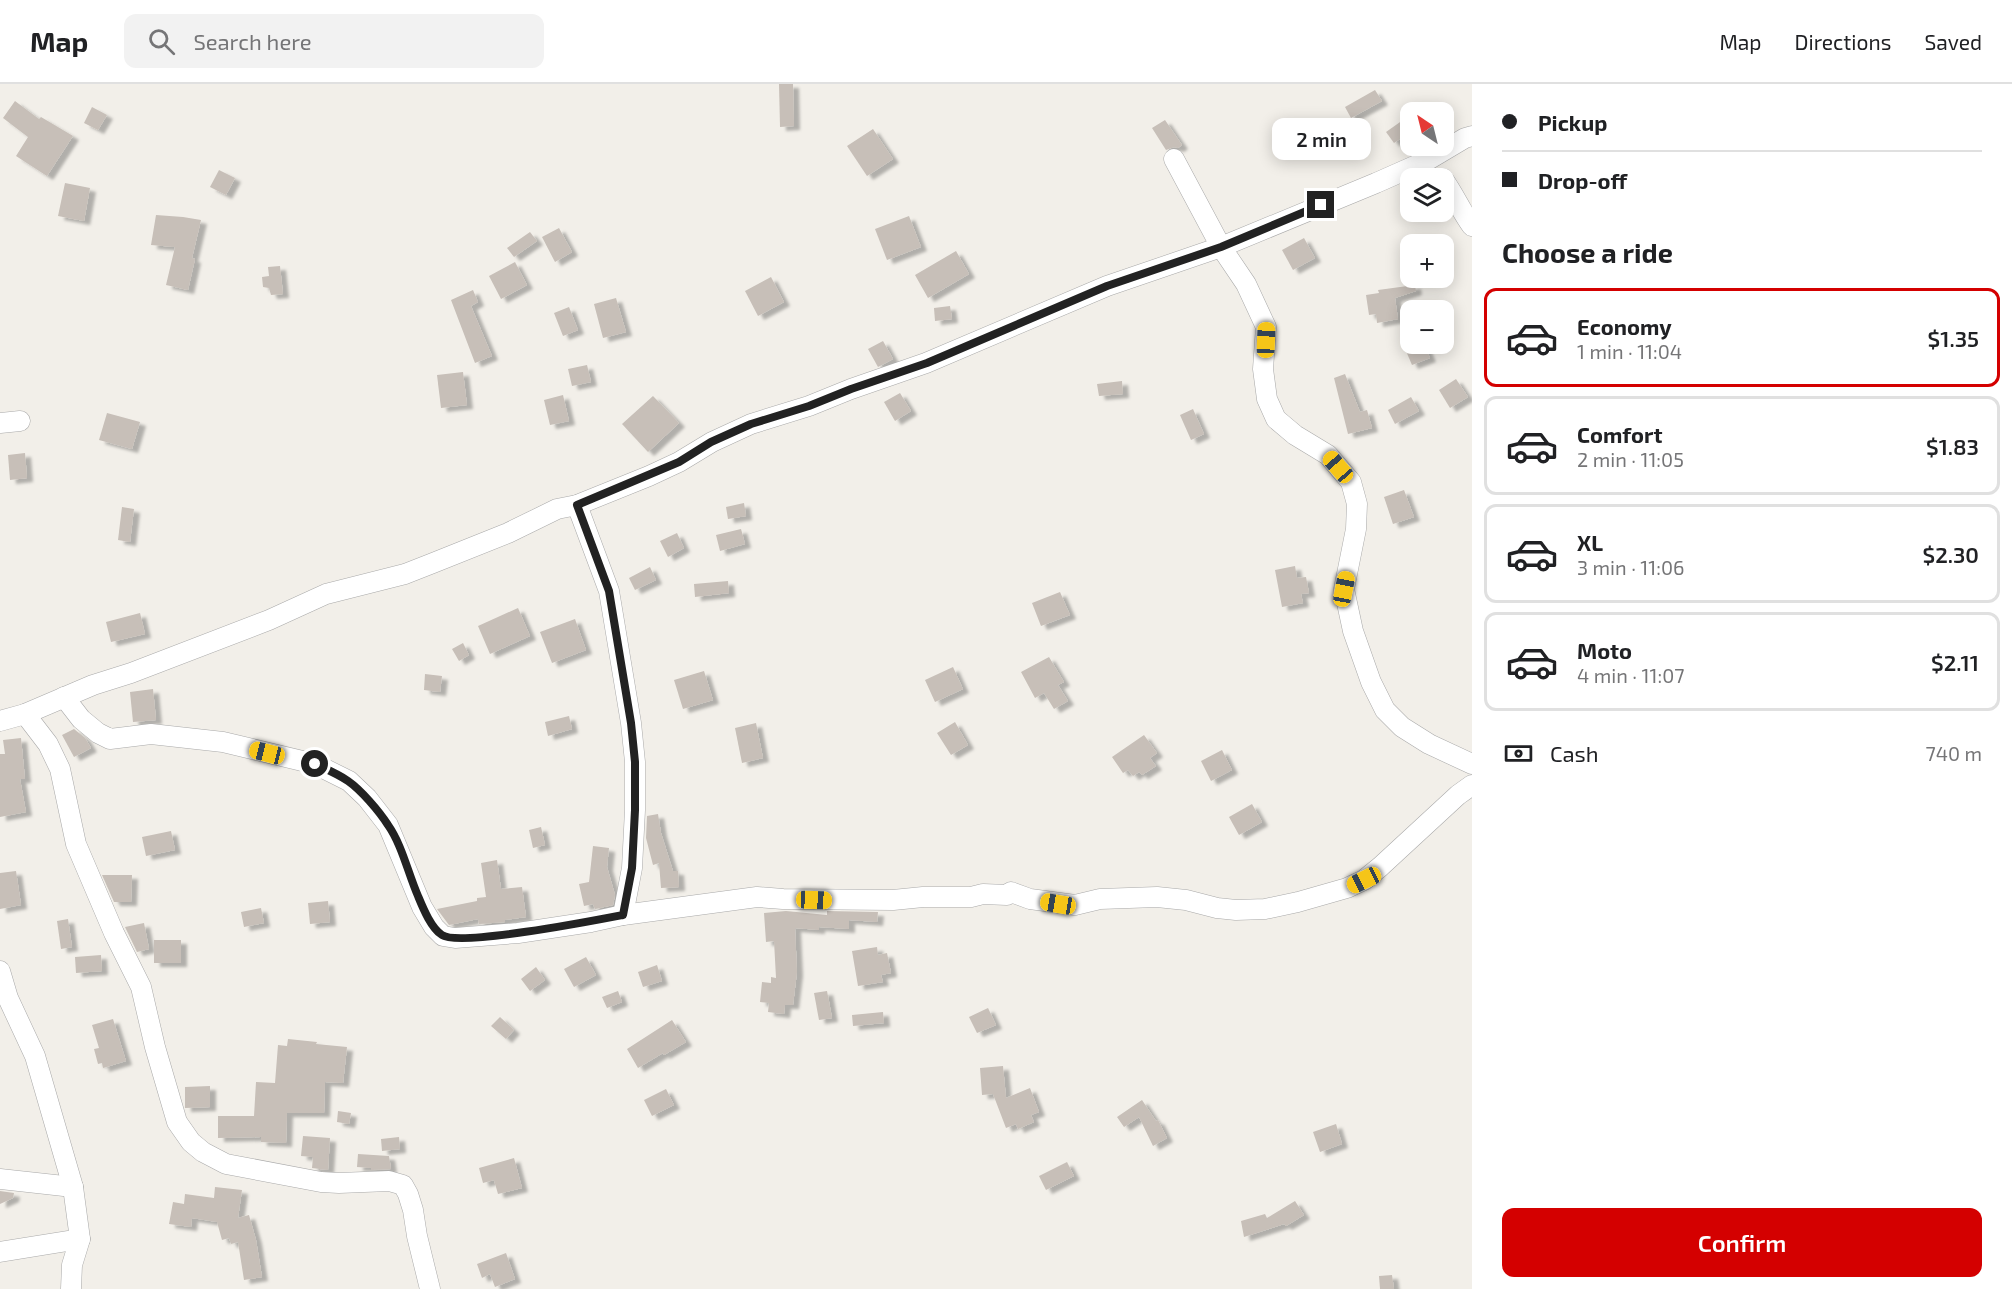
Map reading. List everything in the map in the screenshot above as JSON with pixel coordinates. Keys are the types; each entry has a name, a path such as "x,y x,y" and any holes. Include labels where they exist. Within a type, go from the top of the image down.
{"street":[{"path":"0,722 269,620 326,594 405,574 508,533 557,509 577,505 679,462 711,442 751,424 809,406 927,363 1107,286 1221,247 1428,160 1472,136"},
{"path":"1174,159 1221,247 1246,284 1266,327 1263,369 1267,399 1276,419 1295,435 1328,455 1351,482 1357,504 1356,529 1344,589 1353,631 1371,682 1385,710 1402,727 1429,744 1472,764"},
{"path":"1428,160 1434,168"},
{"path":"1454,197 1472,226"},
{"path":"577,505 609,591 631,723 635,762 635,810 632,868 623,915"},
{"path":"64,697 81,719 98,733 110,739 150,734 223,742 315,764 349,781 367,798 388,825 422,907 434,927 444,936 455,938 519,933 623,915 757,897 893,900 922,897 971,897 983,894 1007,895 1011,892 1030,898 1075,905 1100,899 1157,897 1186,900 1217,908 1265,909 1347,888 1364,880 1472,785"},
{"path":"25,714 48,744 60,769 76,844 114,933 141,987 155,1047 177,1122 192,1142 204,1152 226,1164 321,1182 389,1181 403,1185 413,1210 430,1289"},
{"path":"0,970 4,999 34,1056 73,1187 80,1239 72,1265 71,1289"},
{"path":"0,1179 73,1187"},
{"path":"0,1252 80,1239"}],"building":[{"path":"779,84 793,84 794,126 780,127"},
{"path":"1375,90 1382,101 1351,118 1345,107"},
{"path":"15,101 39,119 41,117 73,136 47,176 16,156 28,137 3,118"},
{"path":"92,107 107,115 98,130 84,123"},
{"path":"1165,120 1182,145 1178,148 1166,150 1152,128"},
{"path":"1400,122 1400,139 1394,143 1386,132"},
{"path":"873,129 893,159 867,176 847,146"},
{"path":"219,170 235,178 226,195 210,187"},
{"path":"65,183 90,188 84,221 58,216"},
{"path":"156,215 201,220 192,258 195,259 188,290 166,285 175,247 151,245"},
{"path":"909,216 921,247 887,260 875,229"},
{"path":"559,228 572,252 555,262 542,237"},
{"path":"530,232 537,241 514,257 507,248"},
{"path":"1304,238 1315,258 1293,270 1282,250"},
{"path":"956,251 969,274 928,298 915,275"},
{"path":"515,262 527,285 501,299 489,276"},
{"path":"280,266 283,294 271,295 269,288 263,287 262,277 269,276 268,267"},
{"path":"771,277 784,302 758,316 745,291"},
{"path":"1400,287 1416,288 1416,291 1395,298 1398,319 1377,323 1376,314 1369,315 1366,295 1379,293 1378,290"},
{"path":"473,290 478,302 471,306 492,356 475,363 451,300"},
{"path":"616,298 626,332 603,338 594,304"},
{"path":"950,306 952,319 935,321 934,308"},
{"path":"569,307 578,330 563,336 554,313"},
{"path":"883,341 893,359 878,367 868,349"},
{"path":"1407,354 1428,354 1430,358 1412,365"},
{"path":"587,365 591,382 572,386 568,369"},
{"path":"463,372 467,405 441,408 437,375"},
{"path":"1345,374 1360,412 1367,410 1372,428 1348,434 1334,378"},
{"path":"1456,379 1468,397 1450,408 1439,390"},
{"path":"1122,381 1123,394 1099,396 1097,384"},
{"path":"900,393 911,411 895,421 884,402"},
{"path":"563,395 569,421 550,425 544,400"},
{"path":"653,396 679,423 648,452 622,424"},
{"path":"1411,397 1419,411 1395,424 1388,410"},
{"path":"1193,409 1204,434 1191,440 1180,415"},
{"path":"107,413 140,422 132,449 99,440"},
{"path":"25,453 27,478 10,480 8,455"},
{"path":"1404,490 1414,517 1393,524 1384,497"},
{"path":"744,503 746,516 728,519 726,507"},
{"path":"122,507 134,509 130,542 118,540"},
{"path":"741,529 745,544 720,551 716,535"},
{"path":"677,533 684,548 668,557 660,541"},
{"path":"1295,566 1297,578 1306,577 1309,593 1301,594 1303,603 1282,607 1275,570"},
{"path":"650,567 656,580 635,590 629,578"},
{"path":"728,581 729,593 695,597 694,584"},
{"path":"1060,592 1070,615 1041,626 1032,603"},
{"path":"518,608 530,636 490,654 478,626"},
{"path":"140,613 145,634 111,642 106,622"},
{"path":"575,619 586,650 552,663 540,632"},
{"path":"463,643 469,655 459,661 452,649"},
{"path":"1049,657 1064,682 1058,685 1068,701 1054,709 1044,693 1035,698 1021,672"},
{"path":"953,667 963,689 935,702 925,680"},
{"path":"704,671 713,700 683,709 674,680"},
{"path":"425,674 442,676 440,692 424,690"},
{"path":"153,689 156,720 133,722 130,692"},
{"path":"569,716 572,729 548,736 545,722"},
{"path":"955,722 968,745 951,755 937,733"},
{"path":"756,723 763,758 742,763 735,728"},
{"path":"74,729 85,738 91,748 74,757 62,735"},
{"path":"1144,735 1157,753 1150,758 1156,766 1142,775 1139,772 1133,776 1128,770 1123,773 1112,757"},
{"path":"21,738 25,779 20,779 26,812 0,817 0,754 5,754 3,740"},
{"path":"1222,750 1232,770 1211,781 1201,761"},
{"path":"1252,804 1262,822 1239,835 1229,817"},
{"path":"658,814 661,833 673,871 678,871 679,887 661,888 659,863 653,865 646,838 647,816"},
{"path":"541,827 545,845 533,848 529,830"},
{"path":"171,831 175,850 146,856 142,837"},
{"path":"593,846 609,848 607,867 615,895 613,905 595,909 593,904 584,906 579,884 589,882"},
{"path":"497,860 501,889 522,887 526,917 505,920 505,922 479,924 478,919 449,925 437,909 486,897 481,863"},
{"path":"16,871 21,905 0,909 0,873"},
{"path":"102,875 132,875 131,902 114,902"},
{"path":"328,901 330,922 310,924 308,903"},
{"path":"261,908 264,923 244,927 241,912"},
{"path":"786,911 827,915 827,911 878,912 877,922 849,920 849,929 795,928 797,972 793,1005 785,1005 784,1014 768,1012 769,1003 760,1002 762,982 771,983 771,977 776,978 774,941 766,942 764,913"},
{"path":"68,919 72,947 61,949 57,921"},
{"path":"144,923 149,949 137,952 125,927"},
{"path":"154,940 181,940 181,963 154,963"},
{"path":"877,947 878,955 887,953 891,973 881,975 883,982 858,986 852,951"},
{"path":"101,955 102,971 76,973 75,957"},
{"path":"586,957 596,975 574,987 564,969"},
{"path":"657,965 662,981 643,987 638,972"},
{"path":"536,967 545,980 530,991 521,979"},
{"path":"618,991 622,1002 607,1008 602,997"},
{"path":"827,991 832,1018 819,1020 814,993"},
{"path":"988,1008 996,1025 977,1033 969,1017"},
{"path":"883,1012 884,1023 853,1026 852,1015"},
{"path":"500,1017 514,1030 506,1039 491,1026"},
{"path":"113,1019 126,1061 103,1068 102,1063 98,1064 94,1049 99,1048 92,1025"},
{"path":"672,1020 686,1042 638,1068 627,1049"},
{"path":"288,1039 347,1047 343,1083 325,1082 324,1113 287,1113 286,1143 261,1142 261,1137 218,1138 218,1116 254,1116 256,1082 275,1083 278,1045 287,1046"},
{"path":"1003,1066 1006,1098 1030,1088 1039,1112 1031,1115 1034,1122 1018,1129 1016,1124 1006,1128 993,1094 982,1095 980,1068"},
{"path":"210,1086 210,1107 185,1108 185,1087"},
{"path":"666,1089 674,1105 652,1116 644,1100"},
{"path":"1142,1100 1156,1121 1158,1120 1167,1138 1153,1146 1139,1117 1124,1127 1117,1117"},
{"path":"338,1111 351,1113 349,1124 337,1122"},
{"path":"1336,1124 1342,1144 1320,1152 1313,1132"},
{"path":"303,1136 330,1138 328,1170 312,1168 313,1157 301,1156"},
{"path":"399,1137 400,1149 382,1151 381,1139"},
{"path":"358,1154 389,1156 391,1169 371,1170 371,1168 357,1167"},
{"path":"514,1158 522,1188 498,1194 494,1180 483,1183 479,1168"},
{"path":"1067,1162 1074,1176 1046,1190 1039,1176"},
{"path":"215,1187 242,1190 238,1218 249,1215 262,1277 244,1280 238,1242 231,1244 229,1238 222,1240 217,1222 192,1218 191,1227 169,1224 173,1202 184,1204 185,1194 214,1198"},
{"path":"0,1191 14,1193 13,1198 0,1204"},
{"path":"1295,1201 1304,1215 1286,1226 1284,1224 1244,1237 1241,1221 1265,1214 1267,1218"},
{"path":"506,1253 515,1279 495,1287 490,1274 482,1278 477,1264"},
{"path":"1392,1275 1394,1289 1380,1289 1379,1276"}],"route":[{"path":"315,764 349,781 367,798 388,825 422,907 434,927 444,936 455,938 519,933 623,915 632,868 635,810 635,762 631,723 609,591 577,505 649,476 679,462 711,442 751,424 809,406 927,363 1107,286 1221,247 1321,205"}]}
